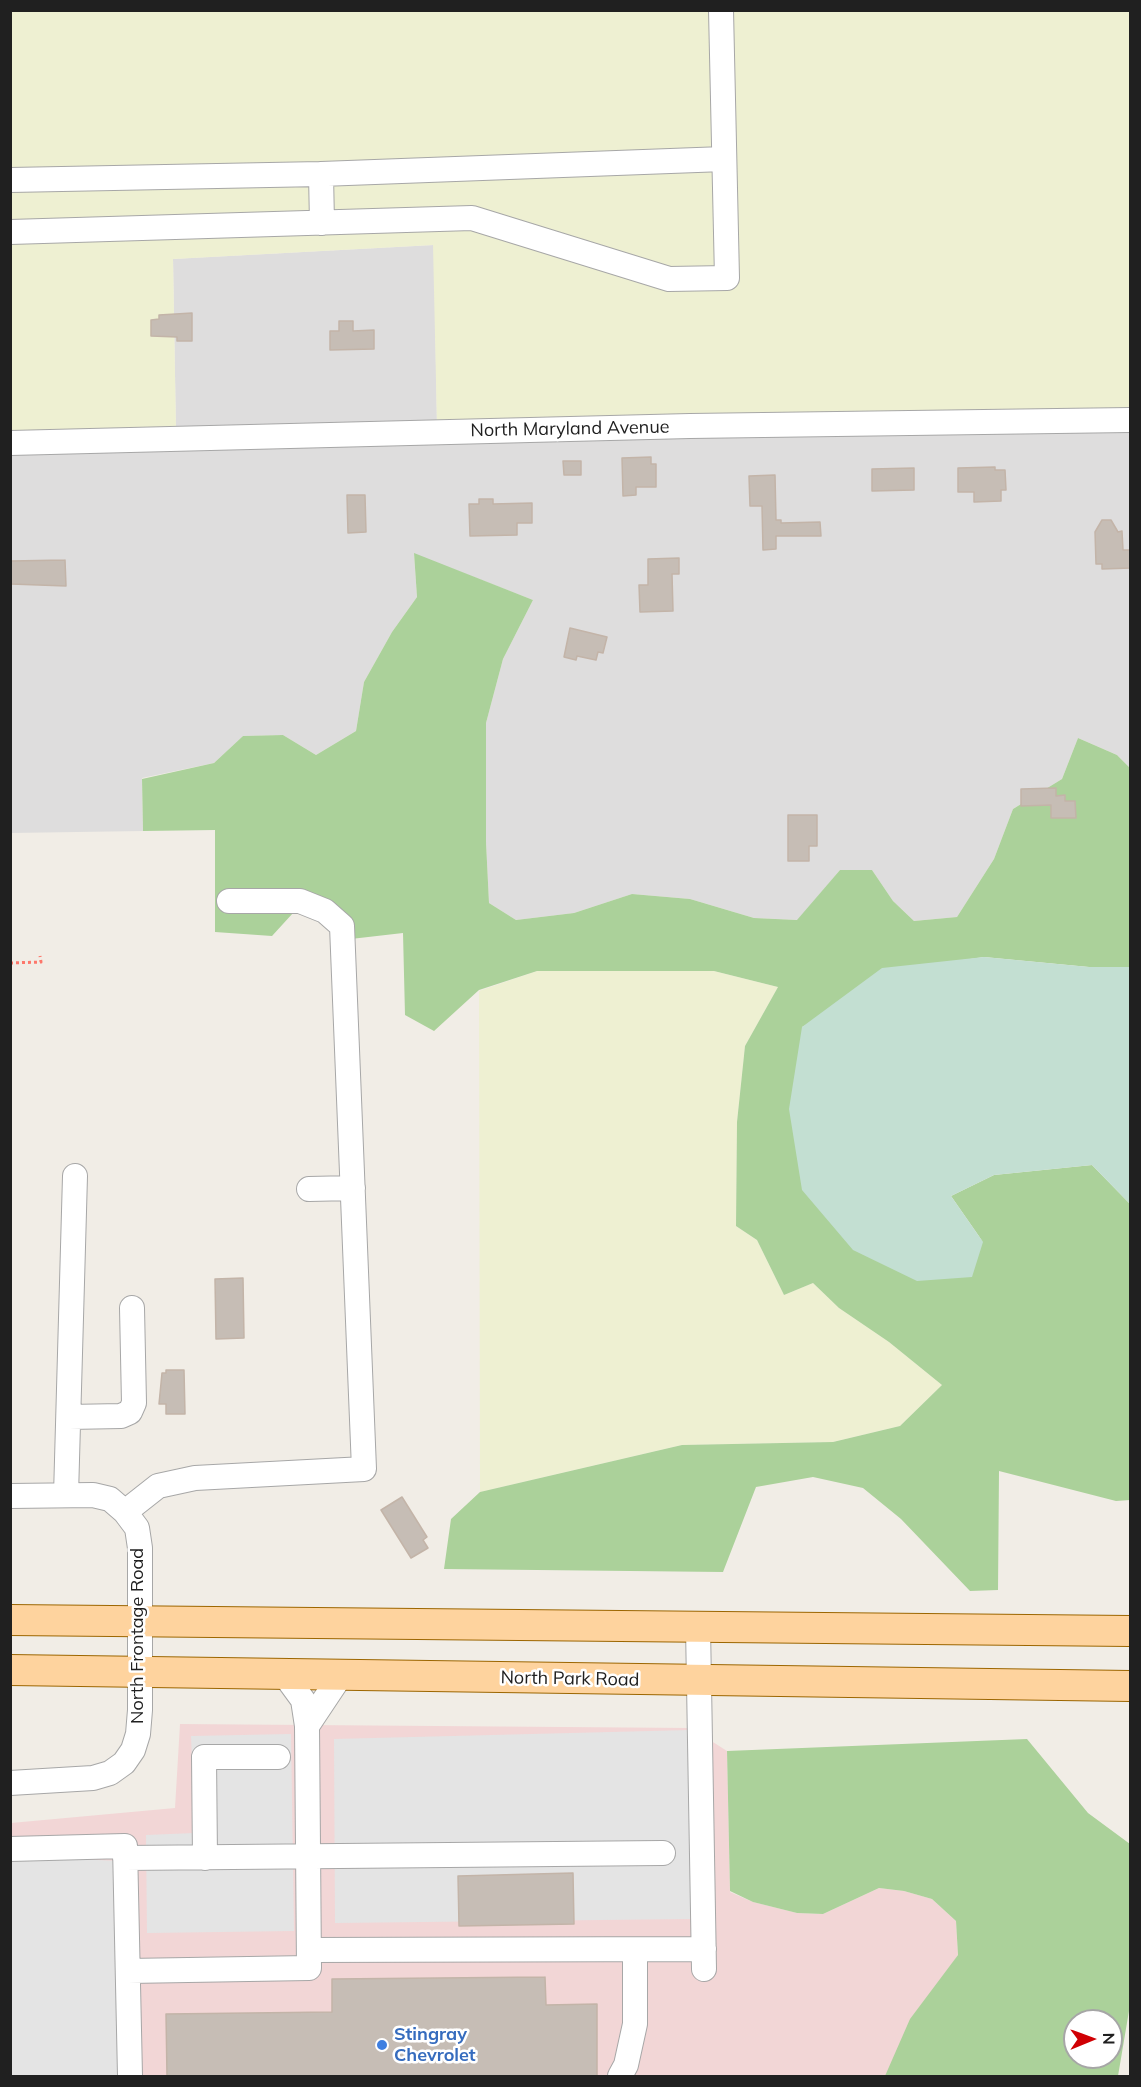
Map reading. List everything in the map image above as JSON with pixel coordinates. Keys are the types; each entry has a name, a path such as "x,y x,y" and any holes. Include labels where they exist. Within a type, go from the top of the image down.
{"main road":[{"path":"10,1620 1131,1631"},
{"name":"North Park Road","path":"10,1670 701,1682 1131,1686"}],"street":[{"path":"10,232 472,219 669,279 727,278 720,10"},
{"path":"10,180 321,174 723,159"},
{"path":"321,174 322,223"},
{"name":"North Maryland Avenue","path":"10,443 690,426 1131,420"},
{"path":"10,1496 93,1495 110,1499 126,1512 158,1486 195,1478 364,1469 342,926 325,911 300,901 229,901"},
{"path":"66,1495 75,1176"},
{"path":"309,1190 353,1188"},
{"path":"69,1417 121,1416 130,1412 134,1402 132,1308"},
{"name":"North Frontage Road","path":"10,1783 93,1778 110,1773 124,1763 138,1734 140,1548 137,1528 126,1512"},
{"path":"309,1950 635,1950 704,1959 701,1682 698,1627"},
{"path":"128,1971 309,1968 307,1726 303,1700 284,1674"},
{"path":"307,1726 341,1675"},
{"path":"205,1858 204,1757 278,1757"},
{"path":"10,1849 125,1846 130,2076"},
{"path":"125,1858 663,1853"},
{"path":"620,2076 626,2065 635,2024 635,1950"}],"path":[{"path":"10,963 40,962 40,956"}],"shaded area":[{"path":"434,245 437,426 1130,408 1130,768 1117,755 1078,738 1062,779 1013,809 994,859 957,917 914,921 893,901 872,870 840,870 798,920 754,918 690,899 632,894 574,913 516,920 489,903 486,842 486,723 503,659 533,600 414,554 417,597 392,632 364,682 356,731 316,755 283,735 243,736 214,763 142,778 143,831 11,833 10,438 176,433 173,259"},
{"path":"180,1724 691,1728 727,1751 730,1892 753,1902 797,1913 823,1914 879,1888 904,1891 932,1899 956,1921 958,1955 885,2076 11,2076 11,1823 175,1808"},
{"path":"690,1730 690,1919 335,1923 334,1739"},
{"path":"291,1734 294,1931 147,1933 146,1835 195,1833 191,1736"},
{"path":"12,1856 119,1861 123,2076 11,2076"}],"green space":[{"path":"10,11 1130,11 1130,408 437,426 433,245 173,259 176,433 11,438"},
{"path":"414,553 533,600 503,659 486,723 486,842 489,903 516,920 574,913 632,894 690,899 754,918 797,920 840,870 872,870 893,901 914,921 957,917 994,859 1013,809 1062,779 1078,738 1117,755 1130,768 1130,967 1089,967 984,957 935,964 802,1027 983,1242 951,1196 994,1175 1092,1165 1130,1204 1130,1500 1116,1501 999,1471 998,1590 970,1591 901,1519 863,1488 813,1477 756,1487 723,1572 444,1569 451,1519 480,1492 682,1445 833,1442 900,1426 942,1385 889,1342 839,1308 813,1283 784,1295 757,1240 736,1226 737,1122 745,1046 778,987 714,971 537,971 479,990 434,1031 405,1015 403,933 342,940 304,901 272,936 215,932 215,830 143,831 142,779 214,763 243,736 283,735 316,755 356,731 364,682 392,632 417,597"},
{"path":"984,957 1089,967 1130,967 1130,1204 1092,1165 994,1175 951,1196 983,1242 972,1277 917,1281 853,1250 802,1190 789,1109 802,1027 882,968"},
{"path":"537,971 714,971 778,987 745,1046 737,1122 736,1226 757,1240 784,1295 813,1283 839,1308 889,1342 942,1385 900,1426 833,1442 682,1445 480,1492 479,991"},
{"path":"1027,1739 1088,1813 1130,1844 1130,2005 1123,2046 1123,2009 1063,2009 1063,2069 1119,2069 1118,2076 885,2076 910,2019 958,1955 956,1921 932,1899 904,1891 879,1888 823,1914 797,1913 753,1902 730,1891 727,1751"}],"building":[{"path":"192,313 192,341 177,341 177,337 151,336 151,320 159,319 159,315"},
{"path":"339,321 353,321 353,331 374,330 374,349 330,350 330,331 339,331"},
{"path":"651,457 651,464 656,464 656,487 636,487 636,495 623,496 622,458"},
{"path":"563,461 581,461 581,475 564,475"},
{"path":"995,467 995,470 1005,470 1006,490 1001,490 1001,501 974,502 974,492 958,492 958,468"},
{"path":"914,468 914,490 872,491 872,469"},
{"path":"775,475 776,520 781,520 781,523 820,522 821,536 776,536 776,549 763,550 762,506 750,506 749,476"},
{"path":"347,495 365,495 366,532 348,533"},
{"path":"479,499 493,499 493,504 532,503 532,523 517,523 517,535 470,536 469,504 479,504"},
{"path":"1102,520 1111,520 1118,532 1122,531 1123,550 1131,550 1131,568 1102,569 1102,564 1096,564 1095,532"},
{"path":"679,558 679,574 672,574 673,611 640,612 639,585 648,585 648,559"},
{"path":"65,560 66,586 11,584 11,561"},
{"path":"570,628 607,637 603,653 598,652 596,660 577,656 576,660 564,657"},
{"path":"1056,788 1056,796 1065,795 1065,801 1075,801 1076,818 1051,818 1051,805 1021,806 1021,789"},
{"path":"788,815 817,815 817,846 809,846 809,861 788,861"},
{"path":"243,1278 244,1338 216,1339 215,1279"},
{"path":"166,1370 184,1370 185,1414 166,1414 166,1404 159,1404 162,1373 166,1373"},
{"path":"402,1497 427,1537 423,1540 428,1548 411,1558 381,1510"},
{"path":"573,1873 574,1924 459,1926 458,1876"},
{"name":"Stingray Chevrolet","path":"545,1977 546,2005 597,2004 597,2076 167,2076 166,2014 332,2012 332,1979"}],"place":[{"name":"Stingray Chevrolet","path":"382,2045"}]}
